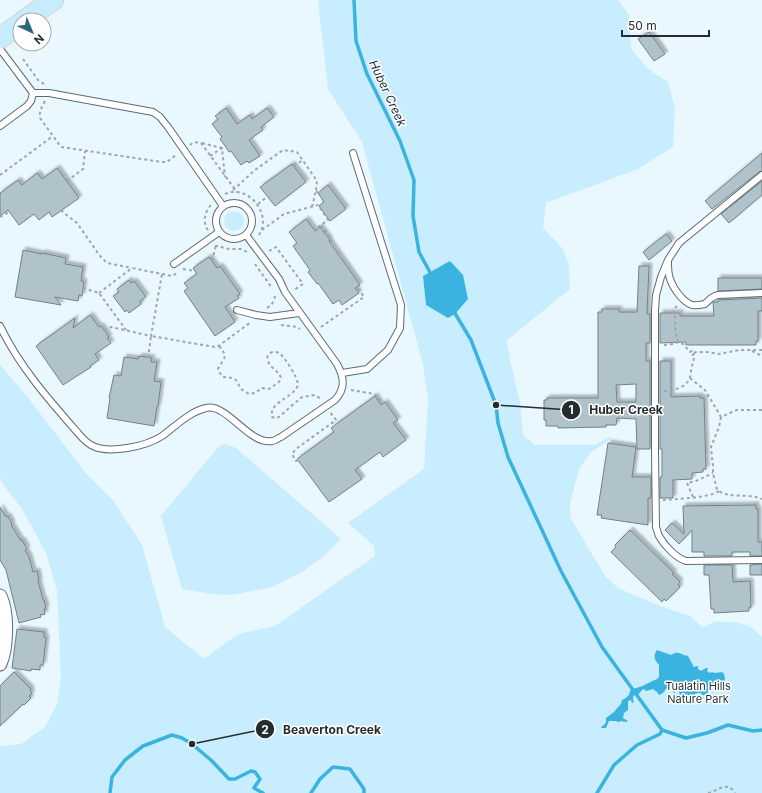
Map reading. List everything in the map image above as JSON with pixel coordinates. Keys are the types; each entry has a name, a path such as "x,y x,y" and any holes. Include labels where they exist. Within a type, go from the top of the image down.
{"main road":[{"path":"36,12 53,0"},
{"path":"0,38 12,30"}],"street":[{"path":"0,596 4,607 6,626 3,653 0,664"}],"lane":[{"path":"0,49 33,93 32,101 0,126"},
{"path":"33,93 50,93 153,112 160,117 223,206"},
{"path":"342,373 367,369 388,350 400,328 401,305 353,153"},
{"path":"762,175 679,243 668,260 656,295 654,345 656,527 658,535 676,556 686,561 762,560"},
{"path":"231,203 239,203 246,206 251,213 253,220 251,228 246,235 239,238 230,239 222,235 216,225 216,218 218,211 223,206 231,203"},
{"path":"174,264 220,232"},
{"path":"0,326 5,338 18,359 56,408 84,440 92,445 112,450 136,446 163,435 196,411 206,408 215,409 224,413 252,435 264,440 273,441 326,406 339,395 343,387 342,373 299,313 285,292 279,279 246,235"},
{"path":"668,260 668,274 672,285 678,294 686,302 692,305 704,304 714,296 762,293"},
{"path":"237,310 270,317 299,313"}],"path":[{"path":"23,59 42,84 52,86 39,114 43,123 61,147 162,162 167,162 194,142 222,148"},
{"path":"0,174 52,136"},
{"path":"201,143 236,192"},
{"path":"210,156 225,146"},
{"path":"222,148 225,177"},
{"path":"232,192 255,170 283,150 297,152 318,180 312,207"},
{"path":"67,181 83,169 85,151"},
{"path":"294,166 303,160"},
{"path":"221,247 205,227 205,218 208,207 219,200 226,193 236,192 248,196 257,204 263,216 263,223 259,235 241,249"},
{"path":"257,204 268,196"},
{"path":"261,231 284,214 318,206 328,220 314,230"},
{"path":"61,210 64,214 77,223 106,263 172,276 189,265"},
{"path":"0,218 9,212"},
{"path":"321,225 332,241 330,242 340,257"},
{"path":"259,235 259,241"},
{"path":"216,245 230,249 241,249 251,258"},
{"path":"210,249 216,245"},
{"path":"212,261 216,245"},
{"path":"266,251 276,247 299,278 303,284 294,290 298,296"},
{"path":"256,264 274,290 275,294 275,299 272,304 264,309"},
{"path":"99,293 132,268"},
{"path":"183,269 194,271"},
{"path":"148,358 162,274"},
{"path":"321,327 364,297 357,287"},
{"path":"83,288 99,293 127,331"},
{"path":"678,342 676,337 674,309 682,298"},
{"path":"104,330 111,327 151,336 214,347 219,346 252,321 256,321"},
{"path":"276,324 302,329"},
{"path":"654,345 674,344 678,342 683,344 690,352 693,351 694,354"},
{"path":"219,346 224,351 225,356 225,359 218,369 219,372 223,377 236,380 241,389 248,394 255,393 262,388 269,388 279,382 281,378 280,373 268,361 267,357 268,354 272,352 277,352 282,356 297,378 298,385 294,392 272,408 272,416 275,418 279,417 302,397 315,395 321,400 336,420 294,451 292,454 296,461 298,460"},
{"path":"694,354 696,352 719,354 739,350 762,350"},
{"path":"751,351 762,356"},
{"path":"655,390 678,389 687,383 690,378 694,354"},
{"path":"350,372 350,390 374,394 383,403"},
{"path":"690,378 705,390 721,417 719,427 711,447 713,473 717,490 733,496 750,496 762,499"},
{"path":"321,400 325,396"},
{"path":"331,413 335,410"},
{"path":"721,417 737,410 762,410"},
{"path":"687,483 696,481 713,473"},
{"path":"686,480 693,497"},
{"path":"656,500 708,496 716,494 719,491"},
{"path":"708,793 724,787 733,790 736,793"}],"green space":[{"name":"Tualatin Hills Nature Park","path":"318,0 618,0 629,15 631,49 648,69 668,82 675,109 673,147 638,169 546,203 543,228 562,248 569,264 570,289 507,340 510,360 520,402 523,435 535,445 595,445 611,436 610,439 590,453 579,469 570,504 570,517 605,576 618,588 660,606 690,616 703,628 715,621 740,623 753,628 762,637 762,793 0,793 0,746 21,744 45,727 57,704 61,678 57,590 46,553 22,509 0,479 0,365 29,399 84,471 113,500 142,545 165,627 204,659 238,634 275,626 375,556 374,546 348,523 424,469 428,400 423,364 362,142 328,89","holes":["430,272 426,305 423,276"]},
{"path":"230,211 238,211 244,217 244,225 238,231 230,231 224,225 224,217"},
{"path":"225,444 236,448 341,539 325,555 302,572 272,587 232,595 212,594 182,589 161,516 219,446"}],"water":[{"path":"450,261 463,275 468,299 455,314 448,318 426,305 423,276"},
{"path":"657,650 671,655 678,653 688,656 694,667 698,666 698,669 701,671 708,668 707,671 710,673 722,672 725,679 724,683 718,686 709,684 706,695 702,695 701,693 695,694 696,697 691,698 690,701 680,697 678,688 674,690 674,694 671,685 669,685 663,693 659,695 653,689 646,691 644,689 638,695 636,694 634,696 634,702 632,703 631,700 628,701 628,710 624,713 623,718 628,721 609,721 606,728 601,728 606,722 606,718 614,712 621,704 622,700 628,697 631,689 644,685 659,677 659,665 655,658"}],"building":[{"path":"649,32 665,54 654,61 638,39"},
{"path":"226,108 237,124 250,115 252,119 267,108 274,117 261,127 263,130 249,140 260,156 249,163 247,161 241,165 231,151 229,152 220,139 222,137 212,124 218,119 215,116"},
{"path":"762,153 762,171 712,209 705,201"},
{"path":"292,164 306,182 275,206 260,187"},
{"path":"57,168 79,198 52,217 49,212 39,220 34,214 19,225 8,210 0,216 0,193 18,180 22,185 37,173 42,179"},
{"path":"762,181 762,195 729,223 721,214"},
{"path":"328,185 346,209 330,221 319,206 324,202 318,193"},
{"path":"306,219 315,231 320,227 360,285 355,288 359,293 342,305 339,300 333,304 308,272 310,270 293,246 297,243 289,232"},
{"path":"666,234 672,241 649,260 643,252"},
{"path":"23,250 66,258 65,264 83,267 81,281 84,282 82,296 79,295 78,301 55,297 61,305 15,297"},
{"path":"209,257 217,268 220,266 240,294 237,296 239,298 225,307 235,322 215,336 184,291 188,288 184,283 197,274 193,268"},
{"path":"639,266 649,266 647,314 650,314 650,343 646,343 646,361 650,361 650,449 637,449 636,419 617,418 616,425 606,425 606,427 558,428 558,426 546,426 546,420 544,420 544,400 547,400 547,398 598,398 598,312 602,312 602,309 619,309 619,312 637,312","holes":["636,384 636,402 617,402 616,385"]},
{"path":"718,278 762,278 762,289 718,291"},
{"path":"129,280 131,283 134,281 146,297 140,301 141,304 129,313 127,310 125,312 113,296 119,292 117,289"},
{"path":"762,298 762,311 758,311 758,341 756,341 756,345 686,345 686,342 660,343 660,313 680,313 680,316 714,316 713,302 718,302 718,300"},
{"path":"90,315 99,327 101,326 109,337 107,338 111,343 95,354 99,360 90,366 91,367 63,385 36,346 75,318 73,328"},
{"path":"139,356 152,358 151,362 157,362 154,381 161,382 154,426 107,418 109,398 114,375 121,376 124,357 138,359"},
{"path":"660,361 671,361 671,397 700,396 700,398 704,398 706,469 703,469 703,472 692,473 692,479 673,480 673,498 660,498 662,449 660,449"},
{"path":"375,396 381,405 385,402 398,420 393,423 406,440 383,457 380,452 355,470 362,479 329,502 297,459 334,432 331,428"},
{"path":"608,443 636,447 632,477 651,477 651,498 648,498 648,525 601,518 602,515 597,515"},
{"path":"756,505 756,509 758,509 758,542 762,542 762,556 750,556 750,552 732,552 732,556 704,556 704,552 692,552 692,530 679,544 665,530 672,523 684,534 683,506"},
{"path":"0,507 6,517 8,516 12,524 11,525 27,549 25,550 29,557 33,572 37,571 38,581 46,609 44,609 45,614 40,615 41,617 19,623 6,570 0,560"},
{"path":"630,530 674,573 672,574 680,582 678,585 680,587 666,601 664,599 662,602 611,552 616,547 615,545"},
{"path":"762,564 762,575 750,575 750,565"},
{"path":"704,565 732,565 733,582 750,581 751,607 749,607 749,611 714,613 714,609 711,609 709,575 704,575"},
{"path":"17,629 44,632 44,637 46,638 43,665 40,665 40,670 31,669 31,671 12,668"},
{"path":"14,672 31,689 30,690 32,693 29,696 31,698 0,726 0,686"}],"waterway":[{"name":"Huber Creek","path":"354,0 356,41 367,74 400,141 414,180 413,216 419,252 432,276"},
{"name":"Huber Creek","path":"453,310 471,340 496,405 498,423 508,457 561,571 602,647 662,730"},
{"path":"662,730 686,738 707,733 728,725 753,731 762,730"},
{"path":"597,793 614,765 637,745 660,734 662,730"},
{"path":"110,793 112,777 125,760 143,746 172,735 182,738 192,744 212,761 229,779 235,779 251,771 255,772 260,779 254,788 263,793"},
{"path":"311,793 320,779 333,767 350,769 364,789 364,793"}],"place":[{"name":"Huber Creek","path":"496,405"},
{"name":"Beaverton Creek","path":"192,744"}]}
